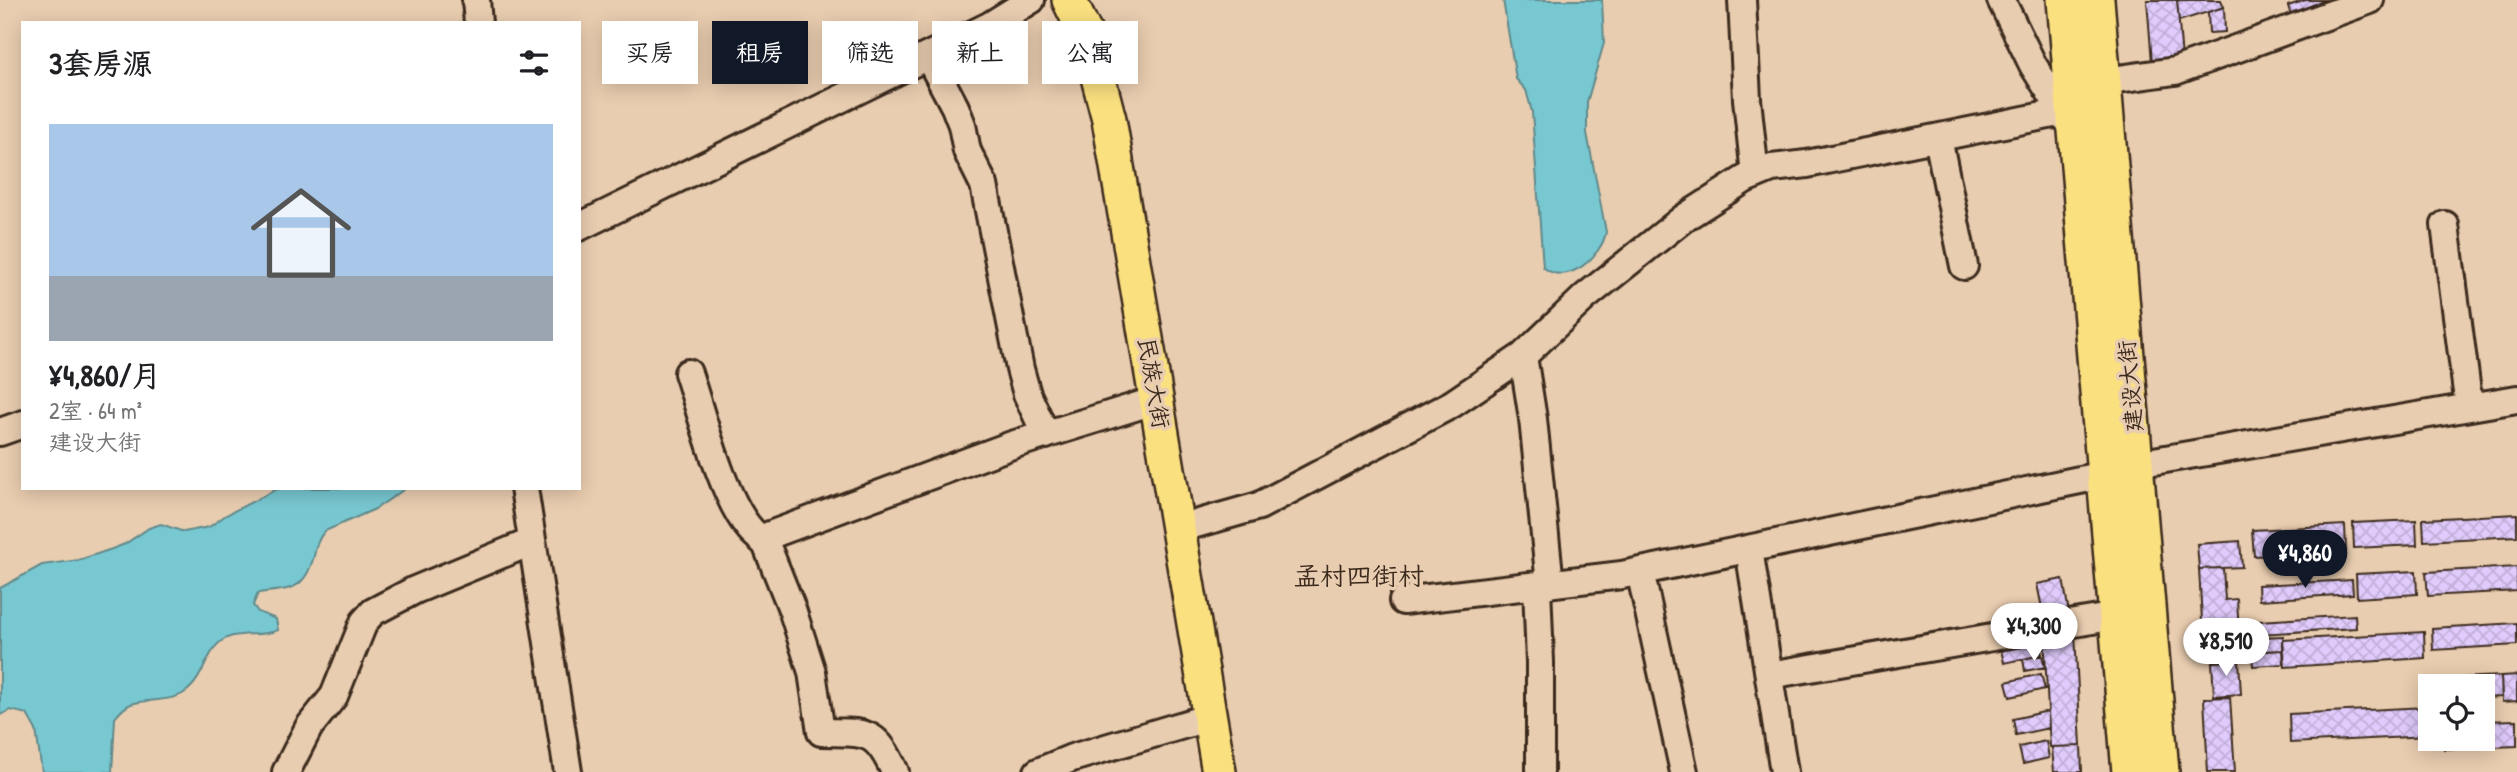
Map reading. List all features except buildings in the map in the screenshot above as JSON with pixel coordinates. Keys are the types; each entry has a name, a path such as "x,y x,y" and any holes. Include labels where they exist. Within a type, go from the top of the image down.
{"main road":[{"name":"民族大街","path":"1069,0 1088,39 1109,119 1219,772"},
{"name":"建设大街","path":"2064,0 2069,122 2104,475 2129,772"},
{"name":"建设大街","path":"2097,0 2162,772"}],"street":[{"path":"476,0 478,21"},
{"path":"581,226 989,26 1031,0"},
{"path":"1742,0 1747,99 1755,175"},
{"path":"1178,529 1259,506 1452,404 1523,356 1586,297 1684,218 1755,175 1772,168 1807,164 1938,138 2069,122 2033,65 2001,0"},
{"path":"2104,81 2175,71 2370,0"},
{"path":"928,56 955,107 967,151 984,185 1020,369 1027,394 1046,435"},
{"path":"1938,138 1964,265"},
{"path":"2445,225 2469,407"},
{"path":"1523,356 1533,419 1544,585 1540,662 1540,772"},
{"path":"688,373 737,509 750,529 766,544 792,609 812,672 821,732 868,734 884,748 895,772"},
{"path":"2136,464 2517,399"},
{"path":"766,544 770,535 1046,435 1157,400"},
{"path":"0,432 21,425"},
{"path":"1403,601 1640,572 2104,475"},
{"path":"524,490 568,772"},
{"path":"286,772 309,727 334,696 364,622 373,612 415,590 531,542"},
{"path":"1749,549 1784,772"},
{"path":"1640,572 1684,772"},
{"path":"1769,675 2116,616"},
{"path":"1038,772 1072,758 1210,717"}],"water":[{"path":"1503,0 1602,0 1604,43 1587,102 1587,133 1606,232 1598,251 1591,259 1562,274 1552,273 1543,267 1532,112 1526,90 1516,79"},
{"path":"275,490 403,490 375,509 325,531 310,568 300,582 287,589 258,593 253,605 258,612 276,619 278,630 238,635 223,640 213,651 195,683 184,693 172,698 131,704 122,710 115,718 112,772 42,772 36,730 27,714 11,710 0,715 0,588 42,565 79,560 112,549 161,524 184,532 209,527 226,515"}],"district":[{"name":"孟村四街村","path":"1359,576"}]}
